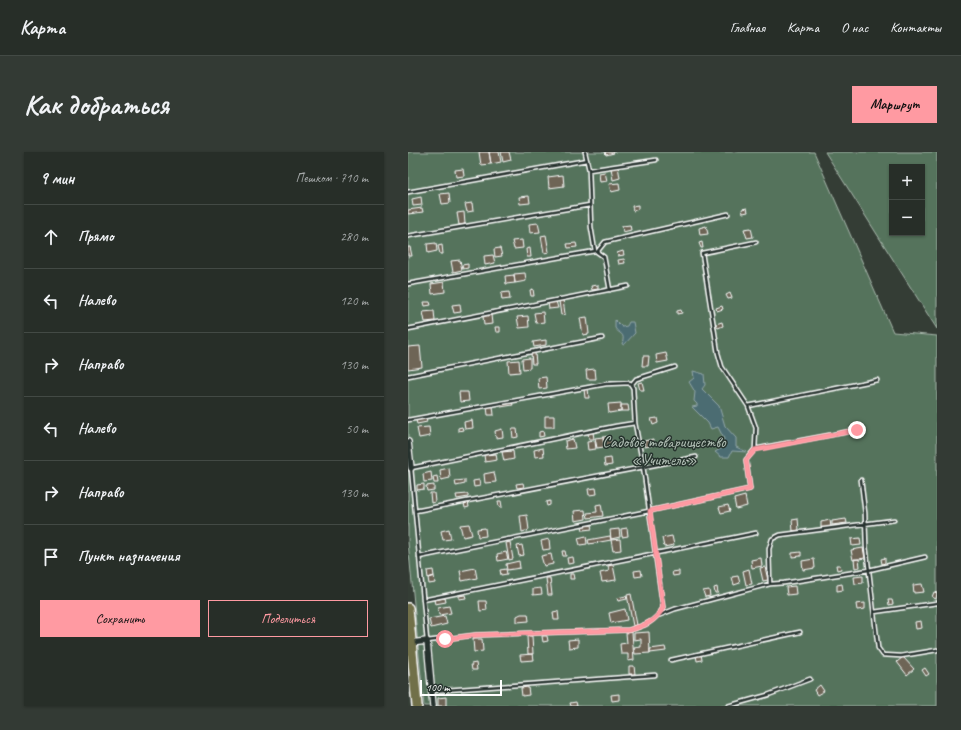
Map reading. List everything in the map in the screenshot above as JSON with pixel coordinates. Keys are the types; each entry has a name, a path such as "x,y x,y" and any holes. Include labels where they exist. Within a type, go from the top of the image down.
{"highway":[{"path":"408,608 412,643 410,663 417,706"}],"street":[{"path":"408,442 411,468"},
{"path":"412,643 427,641 433,706"}],"lane":[{"path":"585,152 589,170 591,227 596,251 604,257 610,290"},
{"path":"408,192 587,160"},
{"path":"589,170 656,160"},
{"path":"408,236 590,204"},
{"path":"408,284 596,251 605,242 728,214"},
{"path":"755,450 756,428 748,406 722,367 718,353 702,253 756,242"},
{"path":"408,329 628,286"},
{"path":"408,376 602,338"},
{"path":"631,385 636,379 675,367"},
{"path":"748,406 877,380"},
{"path":"408,420 606,384 630,383 633,388 635,423 650,511 663,608 659,616"},
{"path":"635,423 411,468 427,641 476,635 629,630 651,623 659,616 675,609 770,584 869,570 925,557"},
{"path":"419,557 650,511 750,489 746,460 755,450 857,430"},
{"path":"415,511 696,457"},
{"path":"861,480 877,643 883,655 901,656 937,650"},
{"path":"770,584 769,549 772,539 780,535 894,520"},
{"path":"423,600 656,555 756,533"},
{"path":"874,612 937,603"},
{"path":"671,660 800,632"},
{"path":"432,691 655,675"},
{"path":"728,706 768,695 810,679"}],"green space":[{"name":"Садовое товарищество «Учитель»","path":"408,152 814,152 893,332 937,336 937,706 424,706 408,542"},
{"path":"825,152 937,152 937,329"}],"water":[{"path":"615,320 622,327 627,326 629,322 633,322 635,333 624,345 622,344 622,334 615,328"},
{"path":"693,371 704,374 705,385 702,389 719,406 725,426 736,438 736,447 747,452 732,451 729,457 721,457 715,452 722,448 724,439 718,427 711,429 708,423 692,407 697,406 694,401 695,392 689,382 694,378"}],"building":[{"path":"479,152 489,152 491,164 481,165"},
{"path":"489,152 499,152 501,162 491,164"},
{"path":"501,152 509,152 511,160 503,162"},
{"path":"605,152 614,152 614,153 606,155"},
{"path":"618,166 620,178 613,180 611,168"},
{"path":"463,169 464,176 456,177 455,170"},
{"path":"605,172 607,181 600,182 599,173"},
{"path":"563,175 564,186 549,188 548,177"},
{"path":"619,183 620,190 611,192 609,184"},
{"path":"449,193 450,203 442,204 440,194"},
{"path":"529,196 530,203 520,204 519,197"},
{"path":"421,197 422,205 413,206 412,199"},
{"path":"472,203 473,211 467,212 465,204"},
{"path":"638,205 638,209 633,211 632,206"},
{"path":"422,208 423,212 408,214 408,210"},
{"path":"747,208 748,212 743,213 742,209"},
{"path":"464,212 465,224 459,225 457,213"},
{"path":"538,223 540,232 530,233 529,224"},
{"path":"630,225 631,230 623,232 622,226"},
{"path":"706,226 708,234 700,235 699,228"},
{"path":"751,228 753,237 747,238 744,229"},
{"path":"546,235 549,252 544,253 541,236"},
{"path":"522,240 523,248 514,249 512,241"},
{"path":"702,242 703,248 701,248 699,243"},
{"path":"436,243 437,251 428,253 427,244"},
{"path":"576,243 577,247 568,248 567,244"},
{"path":"442,245 443,254 440,254 438,246"},
{"path":"408,247 410,247 412,256 408,256"},
{"path":"500,248 502,256 495,257 494,249"},
{"path":"530,248 531,257 527,257 526,249"},
{"path":"623,251 624,255 618,256 617,253"},
{"path":"493,255 495,263 485,265 484,256"},
{"path":"624,259 625,263 619,264 618,260"},
{"path":"460,260 462,270 453,272 451,261"},
{"path":"468,264 468,268 463,269 462,265"},
{"path":"525,273 526,281 515,283 514,274"},
{"path":"514,275 515,283 506,284 505,276"},
{"path":"444,282 445,292 432,294 431,284"},
{"path":"598,285 598,289 592,290 591,286"},
{"path":"533,289 534,296 531,296 530,290"},
{"path":"509,292 510,299 502,300 501,293"},
{"path":"730,293 732,298 728,299 726,295"},
{"path":"563,300 565,314 561,315 559,301"},
{"path":"556,301 558,308 549,309 548,303"},
{"path":"424,302 430,302 431,305 425,306"},
{"path":"460,304 461,312 454,313 452,305"},
{"path":"722,306 723,309 717,311 716,308"},
{"path":"681,310 682,313 677,314 677,311"},
{"path":"434,311 435,321 425,322 423,312"},
{"path":"543,312 544,322 536,323 534,313"},
{"path":"491,315 492,324 484,325 483,316"},
{"path":"528,316 529,327 519,328 517,317"},
{"path":"587,317 589,334 583,335 580,318"},
{"path":"722,322 723,326 718,328 716,324"},
{"path":"495,327 500,327 500,332 496,332"},
{"path":"546,340 546,345 534,347 533,342"},
{"path":"420,346 422,367 408,369 408,347"},
{"path":"531,353 535,353 536,364 532,364"},
{"path":"666,353 668,361 657,363 656,355"},
{"path":"643,356 649,356 648,366 642,366"},
{"path":"530,358 530,368 523,369 522,359"},
{"path":"519,360 520,372 509,373 508,361"},
{"path":"595,369 596,379 587,379 586,370"},
{"path":"546,377 547,388 539,389 538,378"},
{"path":"642,382 644,390 640,390 638,383"},
{"path":"588,388 589,398 585,398 584,389"},
{"path":"459,392 468,392 469,401 460,402"},
{"path":"512,402 513,405 501,407 500,405"},
{"path":"621,403 621,411 609,413 608,404"},
{"path":"621,405 628,405 629,411 621,411"},
{"path":"493,406 494,415 488,415 487,407"},
{"path":"545,416 554,416 554,427 545,427"},
{"path":"426,418 427,422 417,424 416,420"},
{"path":"657,418 658,423 653,425 651,419"},
{"path":"472,420 473,428 465,429 464,422"},
{"path":"429,427 430,436 419,438 417,428"},
{"path":"462,427 463,430 458,431 458,428"},
{"path":"502,429 503,437 496,438 495,431"},
{"path":"512,429 517,429 518,437 513,438"},
{"path":"543,431 544,436 539,437 539,432"},
{"path":"593,432 594,439 589,439 588,433"},
{"path":"610,436 612,446 604,447 603,437"},
{"path":"603,437 604,447 597,448 595,438"},
{"path":"573,439 575,448 566,449 565,441"},
{"path":"653,439 654,445 645,447 644,441"},
{"path":"595,441 596,449 588,450 587,442"},
{"path":"543,448 544,456 535,457 534,450"},
{"path":"513,451 514,459 504,461 502,452"},
{"path":"496,454 497,460 485,462 484,455"},
{"path":"611,458 612,465 605,466 604,459"},
{"path":"449,468 450,478 441,480 440,470"},
{"path":"431,472 432,481 424,482 423,474"},
{"path":"494,472 496,482 485,483 484,474"},
{"path":"437,476 438,483 434,483 433,477"},
{"path":"465,480 465,484 456,486 455,481"},
{"path":"479,480 480,486 474,487 473,481"},
{"path":"523,483 524,487 517,488 516,484"},
{"path":"424,484 424,489 417,490 417,485"},
{"path":"434,485 434,490 427,491 426,486"},
{"path":"596,488 597,494 589,495 588,489"},
{"path":"430,493 434,493 435,502 431,503"},
{"path":"468,494 468,497 457,499 456,495"},
{"path":"745,496 747,506 736,509 734,499"},
{"path":"498,501 501,501 502,507 499,507"},
{"path":"550,501 550,505 547,506 546,502"},
{"path":"468,502 469,507 465,508 464,503"},
{"path":"601,504 603,516 588,518 587,513 597,512 596,505"},
{"path":"728,505 730,511 721,513 719,507"},
{"path":"585,510 586,519 575,521 574,511"},
{"path":"527,515 529,530 522,532 520,516"},
{"path":"798,519 799,530 793,531 792,520"},
{"path":"846,519 847,523 832,525 832,521"},
{"path":"830,520 831,527 821,528 821,522"},
{"path":"469,524 472,535 463,537 460,525"},
{"path":"591,525 592,529 583,530 582,526"},
{"path":"485,528 486,536 478,537 477,529"},
{"path":"627,528 628,536 622,537 621,529"},
{"path":"449,529 451,539 443,540 441,531"},
{"path":"619,529 620,537 611,539 610,530"},
{"path":"586,536 587,544 580,545 578,538"},
{"path":"610,536 611,540 589,544 588,540"},
{"path":"672,536 674,545 664,547 662,538"},
{"path":"860,538 861,545 852,546 851,539"},
{"path":"549,539 550,549 543,550 541,541"},
{"path":"620,539 621,550 613,551 611,540"},
{"path":"510,542 513,559 509,560 506,543"},
{"path":"522,545 524,555 519,556 517,546"},
{"path":"863,548 865,558 853,560 851,550"},
{"path":"562,551 565,551 566,556 563,556"},
{"path":"506,552 508,559 498,561 497,554"},
{"path":"801,552 801,556 792,557 792,553"},
{"path":"551,554 553,564 544,566 541,556"},
{"path":"573,557 574,563 568,564 567,558"},
{"path":"761,558 762,566 752,568 751,560"},
{"path":"885,558 885,563 882,564 881,559"},
{"path":"814,559 815,568 803,570 802,561"},
{"path":"854,559 859,559 860,567 855,568"},
{"path":"519,561 520,568 507,570 506,564"},
{"path":"613,565 616,580 602,582 600,573 609,571 608,566"},
{"path":"836,565 840,565 841,569 837,570"},
{"path":"765,567 768,580 763,581 760,568"},
{"path":"475,568 477,578 462,581 460,571"},
{"path":"506,569 507,574 501,575 500,570"},
{"path":"749,569 752,584 746,585 743,571"},
{"path":"433,570 434,576 428,578 427,571"},
{"path":"641,570 642,576 635,577 634,571"},
{"path":"679,571 679,575 673,576 672,572"},
{"path":"570,574 573,574 574,579 570,579"},
{"path":"434,576 435,583 429,584 428,578"},
{"path":"738,576 740,583 734,585 732,577"},
{"path":"863,576 863,583 855,584 854,577"},
{"path":"546,578 550,578 552,595 548,595"},
{"path":"842,584 843,590 837,591 837,585"},
{"path":"922,584 924,592 914,593 913,585"},
{"path":"795,586 796,594 787,595 786,587"},
{"path":"717,587 718,593 715,593 714,588"},
{"path":"541,588 542,594 533,595 533,589"},
{"path":"709,590 710,596 705,597 703,591"},
{"path":"934,592 937,593 936,599 932,597"},
{"path":"631,594 637,625 633,626 627,595"},
{"path":"465,595 466,598 459,599 459,596"},
{"path":"626,596 627,599 618,601 617,598"},
{"path":"445,598 446,602 435,604 434,600"},
{"path":"888,600 892,600 893,604 889,605"},
{"path":"479,601 486,601 487,610 480,611"},
{"path":"865,603 865,609 857,610 856,604"},
{"path":"449,606 451,613 439,615 438,608"},
{"path":"625,609 627,620 611,623 609,613"},
{"path":"558,611 559,620 554,620 553,612"},
{"path":"521,614 528,614 529,621 517,622 517,616"},
{"path":"445,616 447,624 431,628 429,619"},
{"path":"921,621 922,628 916,629 915,622"},
{"path":"632,632 634,660 628,661 628,654 621,654 620,644 627,643 626,633"},
{"path":"649,632 650,653 635,654 634,648 641,647 641,639 634,640 634,633"},
{"path":"527,636 532,636 533,654 528,654"},
{"path":"542,636 547,636 548,641 543,642"},
{"path":"473,639 482,639 483,651 474,652"},
{"path":"578,639 578,647 569,648 568,640"},
{"path":"665,647 666,651 650,653 650,649"},
{"path":"533,654 534,660 521,661 520,655"},
{"path":"701,654 702,660 697,661 696,655"},
{"path":"903,657 914,669 907,675 897,662"},
{"path":"476,663 477,670 472,670 471,664"},
{"path":"629,666 634,666 635,674 629,674"},
{"path":"925,668 929,674 926,676 922,670"},
{"path":"820,685 824,691 817,695 814,690"},
{"path":"528,687 529,695 522,696 521,688"},
{"path":"619,694 619,700 612,701 611,695"},
{"path":"446,697 446,706 438,706 438,698"},
{"path":"576,702 577,706 571,706 570,703"}],"route":[{"path":"445,639 476,635 629,630 651,623 659,616 663,608 650,511 750,489 746,460 755,450 857,430"}]}
